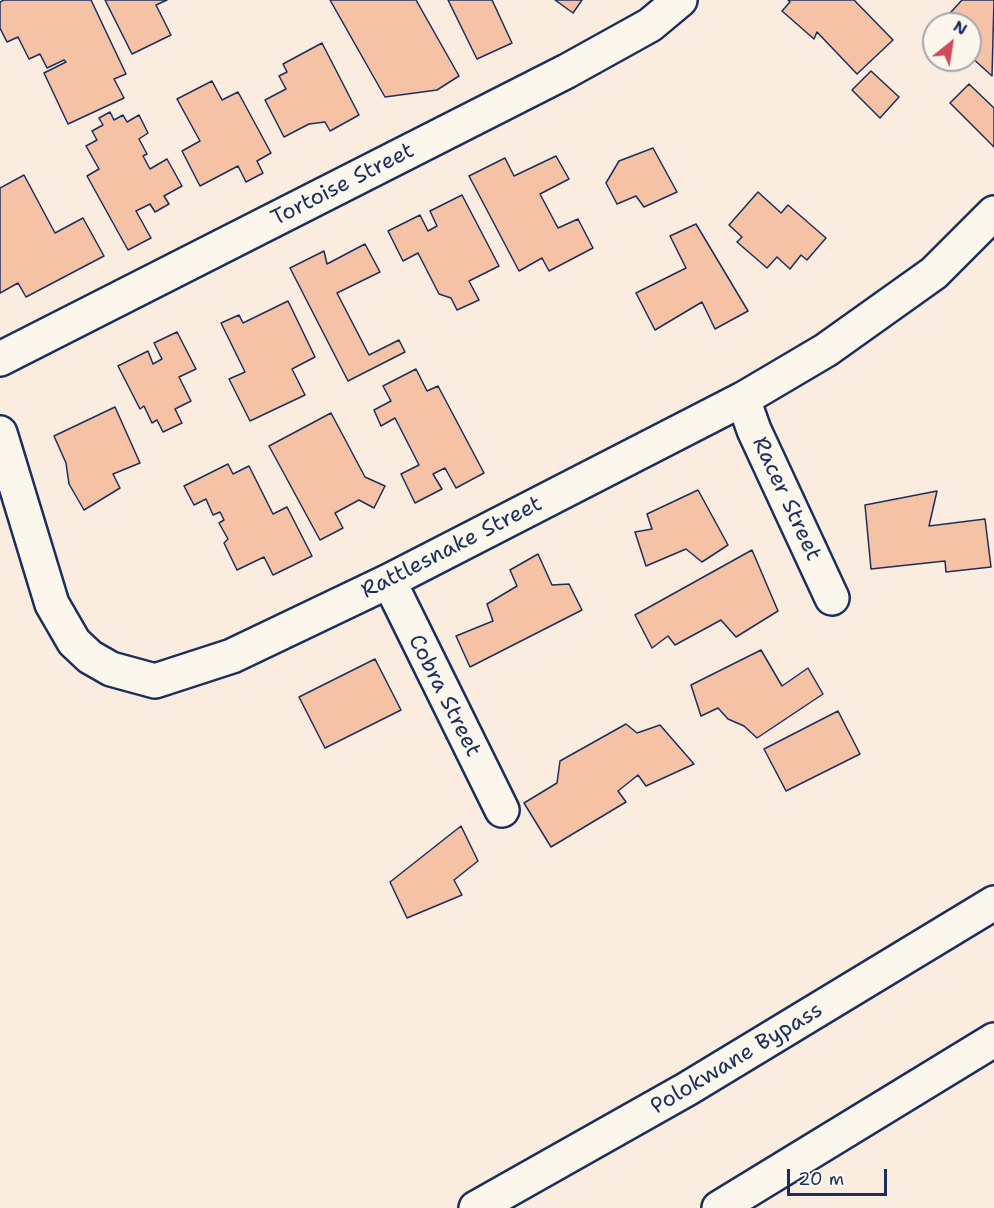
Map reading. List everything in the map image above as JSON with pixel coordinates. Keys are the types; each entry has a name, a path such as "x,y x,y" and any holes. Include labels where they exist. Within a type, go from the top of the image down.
{"main road":[{"name":"Tortoise Street","path":"0,359 567,71 650,25 680,0"},
{"name":"Rattlesnake Street","path":"0,434 52,604 74,642 90,657 111,669 155,681 178,676 231,656 389,581 743,399 826,350 934,273 994,213"},
{"name":"Racer Street","path":"743,399 754,430 832,598"},
{"name":"Cobra Street","path":"389,581 405,619 502,810"},
{"name":"Polokwane Bypass","path":"476,1208 687,1089 994,903"},
{"path":"719,1208 994,1040"}],"building":[{"path":"4,0 91,0 126,74 114,79 124,98 68,124 44,73 66,62 64,60 47,68 40,54 29,59 18,37 7,42 0,28 0,2"},
{"path":"105,0 167,0 156,5 171,35 132,54"},
{"path":"330,0 416,0 459,76 437,90 385,97"},
{"path":"448,0 492,0 512,43 477,59"},
{"path":"555,0 582,0 573,13"},
{"path":"788,0 854,0 893,40 857,74 817,32 814,39 782,11 790,2"},
{"path":"962,0 994,0 992,76 982,67 982,12 951,12"},
{"path":"322,43 359,115 330,131 325,122 309,124 284,137 265,100 286,89 279,76 287,72 283,64"},
{"path":"871,71 899,97 880,118 852,90"},
{"path":"212,81 222,100 238,92 271,153 257,161 263,173 246,182 238,166 200,186 182,151 200,141 177,99"},
{"path":"969,84 994,108 994,147 950,103"},
{"path":"110,112 114,120 123,115 127,122 139,115 148,133 139,139 147,154 143,156 150,169 167,159 182,186 164,196 169,204 155,212 150,204 136,211 151,238 128,250 87,176 99,169 86,146 97,140 92,131 103,125 99,118"},
{"path":"653,148 677,192 644,207 636,196 617,204 606,183 619,161"},
{"path":"556,156 569,179 540,194 558,228 578,219 593,248 549,271 542,258 519,271 469,176 505,158 514,176"},
{"path":"24,175 55,233 83,218 104,256 26,297 18,283 0,293 0,188"},
{"path":"758,192 781,213 788,205 826,238 807,260 801,255 790,269 777,257 767,268 737,242 742,237 729,225"},
{"path":"462,195 499,266 469,281 479,300 457,310 451,298 439,294 418,253 403,261 388,231 420,215 428,231 437,226 430,211"},
{"path":"696,224 748,311 715,329 702,302 655,330 636,293 686,268 670,236"},
{"path":"365,244 380,272 337,293 369,355 399,340 405,352 348,381 290,268 324,251 327,264"},
{"path":"288,301 315,357 292,369 305,395 250,421 229,379 245,372 221,323 239,315 243,323"},
{"path":"177,332 196,369 179,377 191,401 175,409 182,423 163,432 157,420 152,423 144,406 140,409 118,366 148,351 153,364 162,359 154,343"},
{"path":"416,369 427,391 438,386 484,473 456,488 445,468 433,474 442,489 415,503 401,474 419,465 395,418 381,426 374,410 391,401 383,386"},
{"path":"115,407 140,463 113,474 120,488 84,510 69,484 66,463 54,436"},
{"path":"331,413 365,477 385,486 374,508 359,500 335,513 343,528 320,540 269,446"},
{"path":"228,464 233,474 249,466 273,514 287,507 312,556 273,575 264,557 237,570 224,543 228,539 219,523 224,520 220,512 213,515 206,499 194,505 184,486"},
{"path":"698,490 728,545 702,562 686,549 646,566 635,532 652,529 647,514"},
{"path":"937,491 929,526 985,519 991,567 946,572 945,561 871,569 865,505"},
{"path":"752,550 778,611 736,637 721,620 675,645 668,636 652,648 635,615"},
{"path":"538,554 552,585 569,584 582,610 470,667 456,636 493,621 487,604 517,586 510,570"},
{"path":"761,650 782,686 808,668 823,694 757,738 744,726 728,719 718,708 701,716 691,685"},
{"path":"375,659 401,710 325,748 299,697"},
{"path":"838,711 860,754 786,791 764,749"},
{"path":"626,724 637,733 660,725 694,764 646,786 638,775 618,791 626,802 551,847 524,803 557,783 560,761"},
{"path":"461,826 478,861 454,880 462,895 407,918 390,882"}]}
